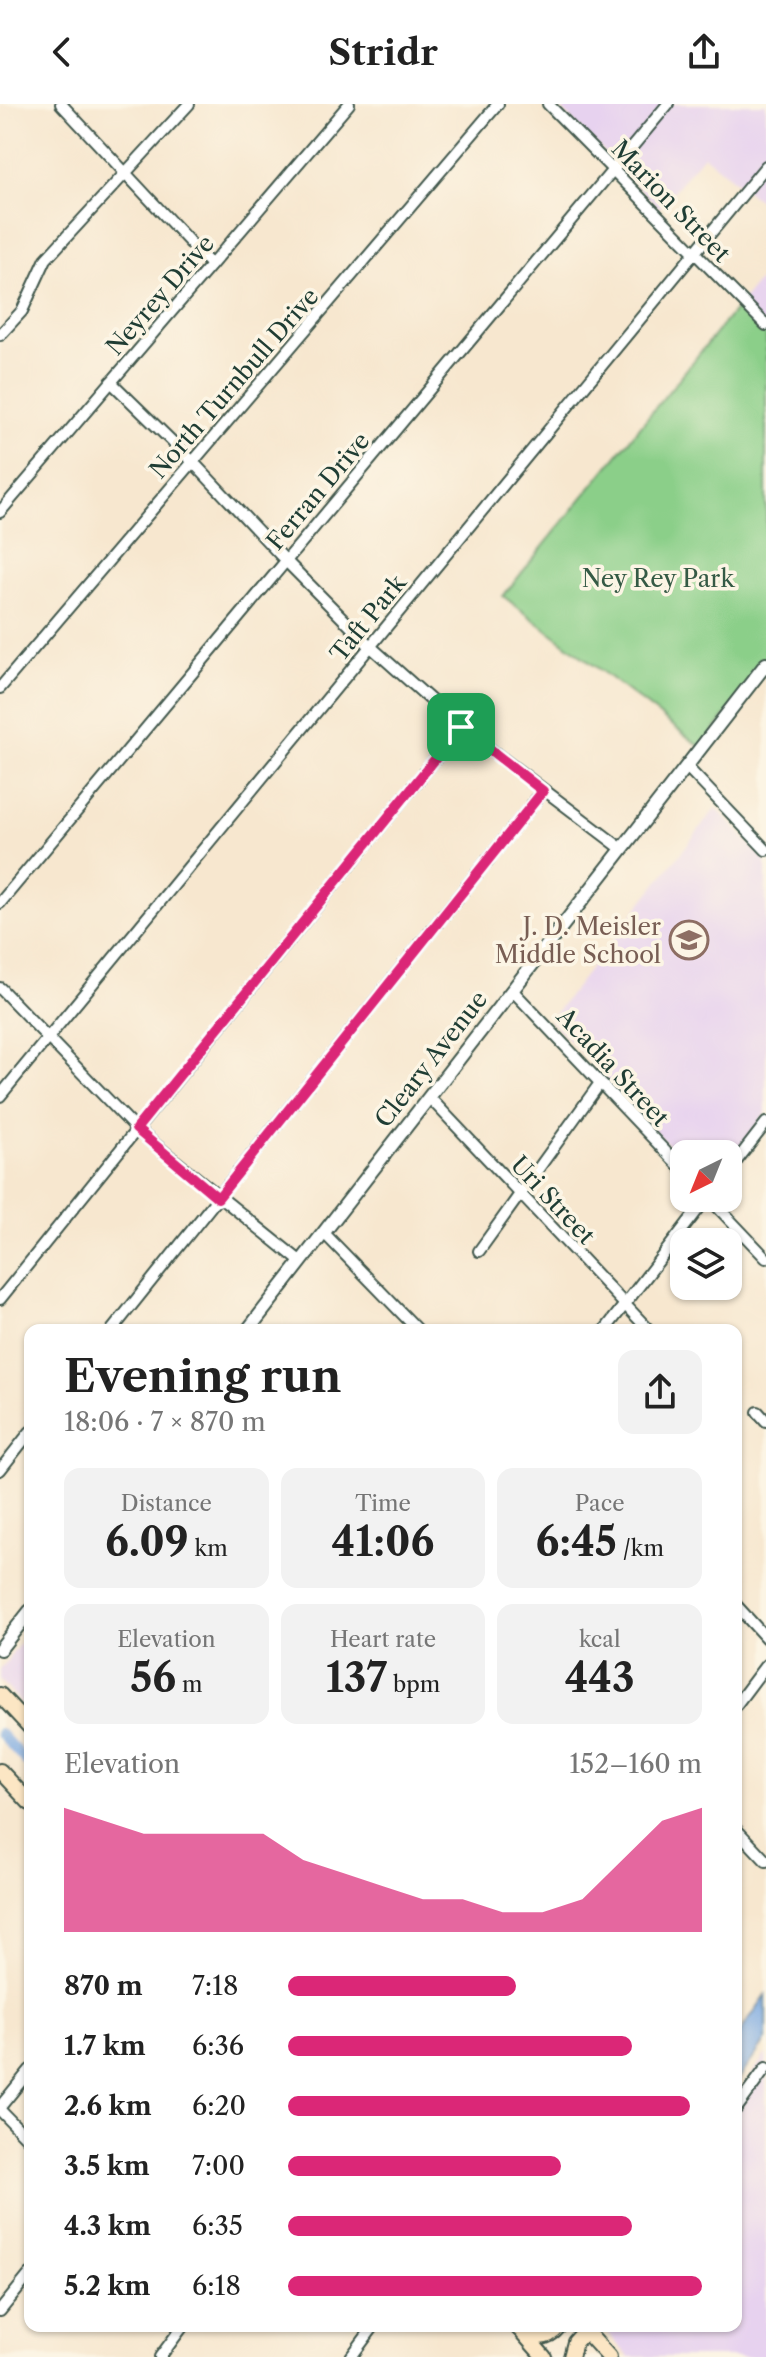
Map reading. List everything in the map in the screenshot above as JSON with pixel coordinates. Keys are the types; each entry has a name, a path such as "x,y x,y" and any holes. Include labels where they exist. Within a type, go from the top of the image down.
{"main road":[{"path":"0,1695 24,1721"},
{"path":"0,1771 24,1797"},
{"path":"522,2332 544,2357"},
{"path":"524,2332 534,2338 553,2332"},
{"path":"571,2357 581,2332"},
{"path":"587,2332 609,2357"}],"street":[{"path":"61,104 211,265"},
{"path":"0,335 22,311 46,259 189,104"},
{"name":"Neyrey Drive","path":"0,512 349,104"},
{"name":"North Turnbull Drive","path":"0,688 498,104"},
{"name":"Marion Street","path":"548,104 766,325"},
{"name":"Ferran Drive","path":"0,903 668,104"},
{"name":"Taft Park","path":"0,1096 766,166"},
{"path":"111,382 192,461 370,646 461,727 622,849"},
{"name":"Cleary Avenue","path":"253,1324 766,664"},
{"path":"0,1299 461,727"},
{"path":"686,766 766,850"},
{"path":"117,1324 543,791"},
{"path":"0,988 136,1129 301,1262"},
{"name":"Acadia Street","path":"512,990 670,1156"},
{"path":"479,1251 600,1083"},
{"name":"Uri Street","path":"429,1097 643,1324"},
{"path":"742,1154 766,1123"},
{"path":"610,1324 697,1212"},
{"path":"722,1212 766,1258"},
{"path":"324,1233 412,1324"},
{"path":"0,1470 24,1440"},
{"path":"742,1612 766,1638"},
{"path":"0,1649 24,1619"},
{"path":"742,1697 766,1665"},
{"path":"742,1835 766,1861"},
{"path":"742,2101 766,2068"},
{"path":"24,2078 0,2109 24,2135"},
{"path":"0,2311 24,2281"},
{"path":"160,2357 179,2332"},
{"path":"351,2357 370,2332"}],"shaded area":[{"path":"557,104 766,104 766,206 703,155 659,208"},
{"path":"766,272 766,334 737,307"},
{"name":"J. D. Meisler Middle School","path":"716,808 766,861 766,1113 742,1144 742,1140 670,1140 670,1146 550,1020"},
{"path":"24,1638 24,1706 0,1680 0,1670"},
{"path":"766,2054 766,2357 629,2357 606,2332 742,2332 742,2088"}],"green space":[{"name":"Ney Rey Park","path":"737,307 766,334 766,664 701,747 503,596"}],"water":[{"path":"766,1995 766,2040 742,2074 742,2029"}],"waterway":[{"path":"0,1733 24,1759"}],"place":[{"name":"J. D. Meisler Middle School","path":"689,940"}],"route":[{"path":"461,727 543,791 218,1198 136,1129 461,727"}]}
